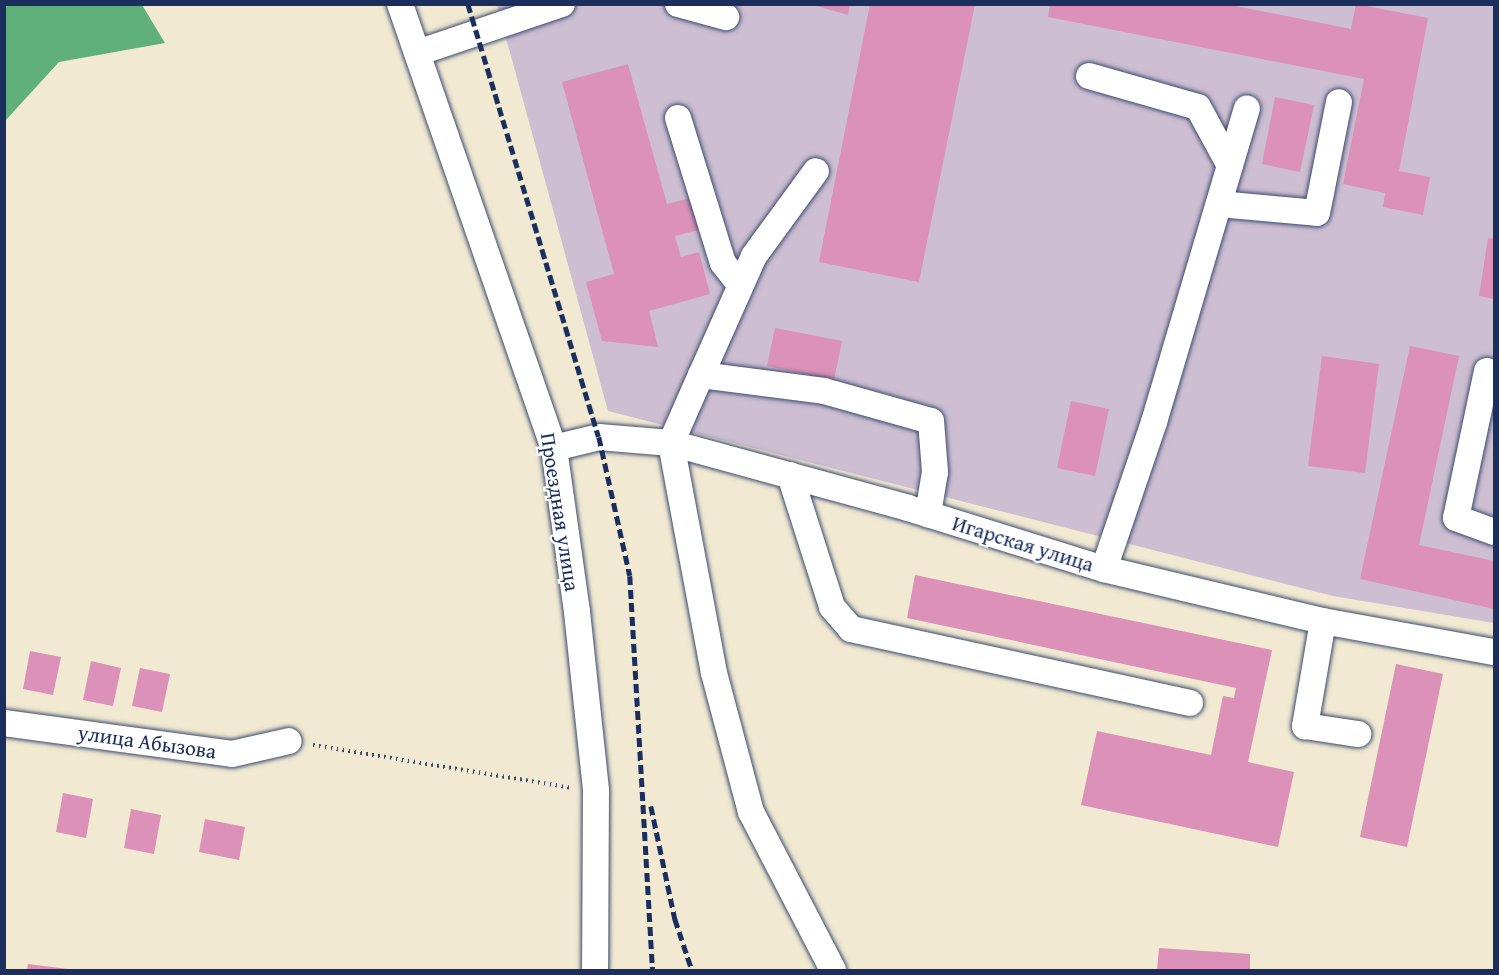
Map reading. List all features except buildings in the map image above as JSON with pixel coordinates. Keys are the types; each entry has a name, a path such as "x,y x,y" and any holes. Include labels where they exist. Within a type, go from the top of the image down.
{"street":[{"name":"Проездная улица","path":"400,4 554,448 577,612 596,792 595,970"},
{"path":"417,53 562,4"},
{"path":"678,4 726,16"},
{"path":"1089,76 1198,107 1230,166"},
{"path":"1219,204 1317,213 1339,102"},
{"path":"1104,569 1154,422 1247,109"},
{"path":"678,118 723,263 740,285"},
{"path":"816,171 754,256 671,443 714,673 751,812 833,970"},
{"path":"1487,371 1456,518 1494,532"},
{"path":"700,375 824,391 931,421 935,472 928,514"},
{"name":"Игарская улица","path":"554,448 599,437 671,443 928,514 1104,569 1323,621 1494,652"},
{"path":"790,475 832,607 851,629 1190,703"},
{"path":"1323,621 1305,726 1358,734"},
{"name":"улица Абызова","path":"4,723 232,754 289,741"}],"path":[{"path":"289,741 596,792"}],"shaded area":[{"path":"497,5 1494,5 1494,623 1333,596 608,411"}],"green space":[{"path":"5,4 142,5 165,43 59,62 5,121"}],"railway":[{"path":"468,4 599,437 630,576 653,970"},
{"path":"651,806 675,919 692,970"}]}
